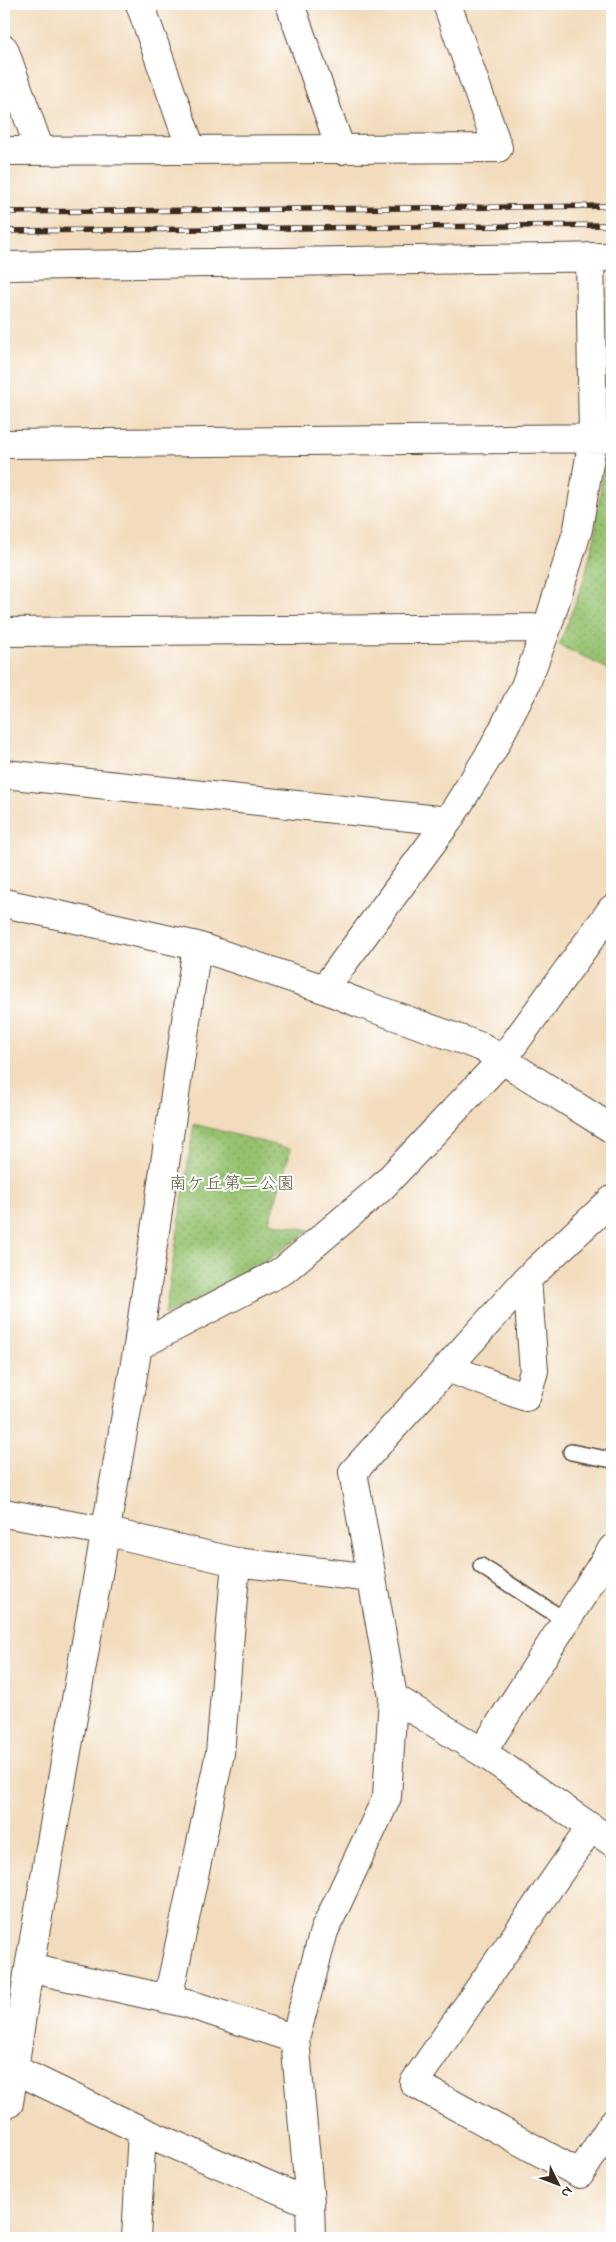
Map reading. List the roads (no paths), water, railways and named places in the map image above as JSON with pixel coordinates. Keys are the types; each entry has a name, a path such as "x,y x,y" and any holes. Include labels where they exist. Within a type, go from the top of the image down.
{"street":[{"path":"140,4 191,149"},
{"path":"290,4 341,150"},
{"path":"4,151 498,148 447,4"},
{"path":"4,48 40,150"},
{"path":"4,266 601,257 602,438 578,528 547,628 525,686 493,749 448,821 324,989"},
{"path":"4,444 602,438"},
{"path":"4,632 547,628"},
{"path":"4,774 448,821"},
{"path":"4,902 197,946 324,989 482,1047 612,1129"},
{"path":"138,1346 240,1295 291,1265 381,1188 503,1059 612,909"},
{"path":"4,2102 9,2103 29,1968 104,1531 138,1346 197,946"},
{"path":"311,2238 310,2203 295,2039 324,1931 388,1797 394,1697 352,1472 528,1279 612,1200"},
{"path":"447,1368 526,1396 534,1371 528,1279"},
{"path":"4,1513 104,1531 236,1562 372,1578"},
{"path":"482,1752 612,1549"},
{"path":"168,1999 220,1753 236,1562"},
{"path":"394,1697 482,1752 602,1835 414,2083 580,2174 612,2124"},
{"path":"29,1968 186,2003 295,2039"},
{"path":"14,2069 142,2130 310,2203"},
{"path":"136,2238 142,2130"}],"lane":[{"path":"572,1452 612,1460"},
{"path":"481,1566 566,1621"}],"railway":[{"path":"4,212 612,206"},
{"path":"4,231 612,225"}],"park label":[{"name":"南ケ丘第二公園","path":"232,1183"}]}
